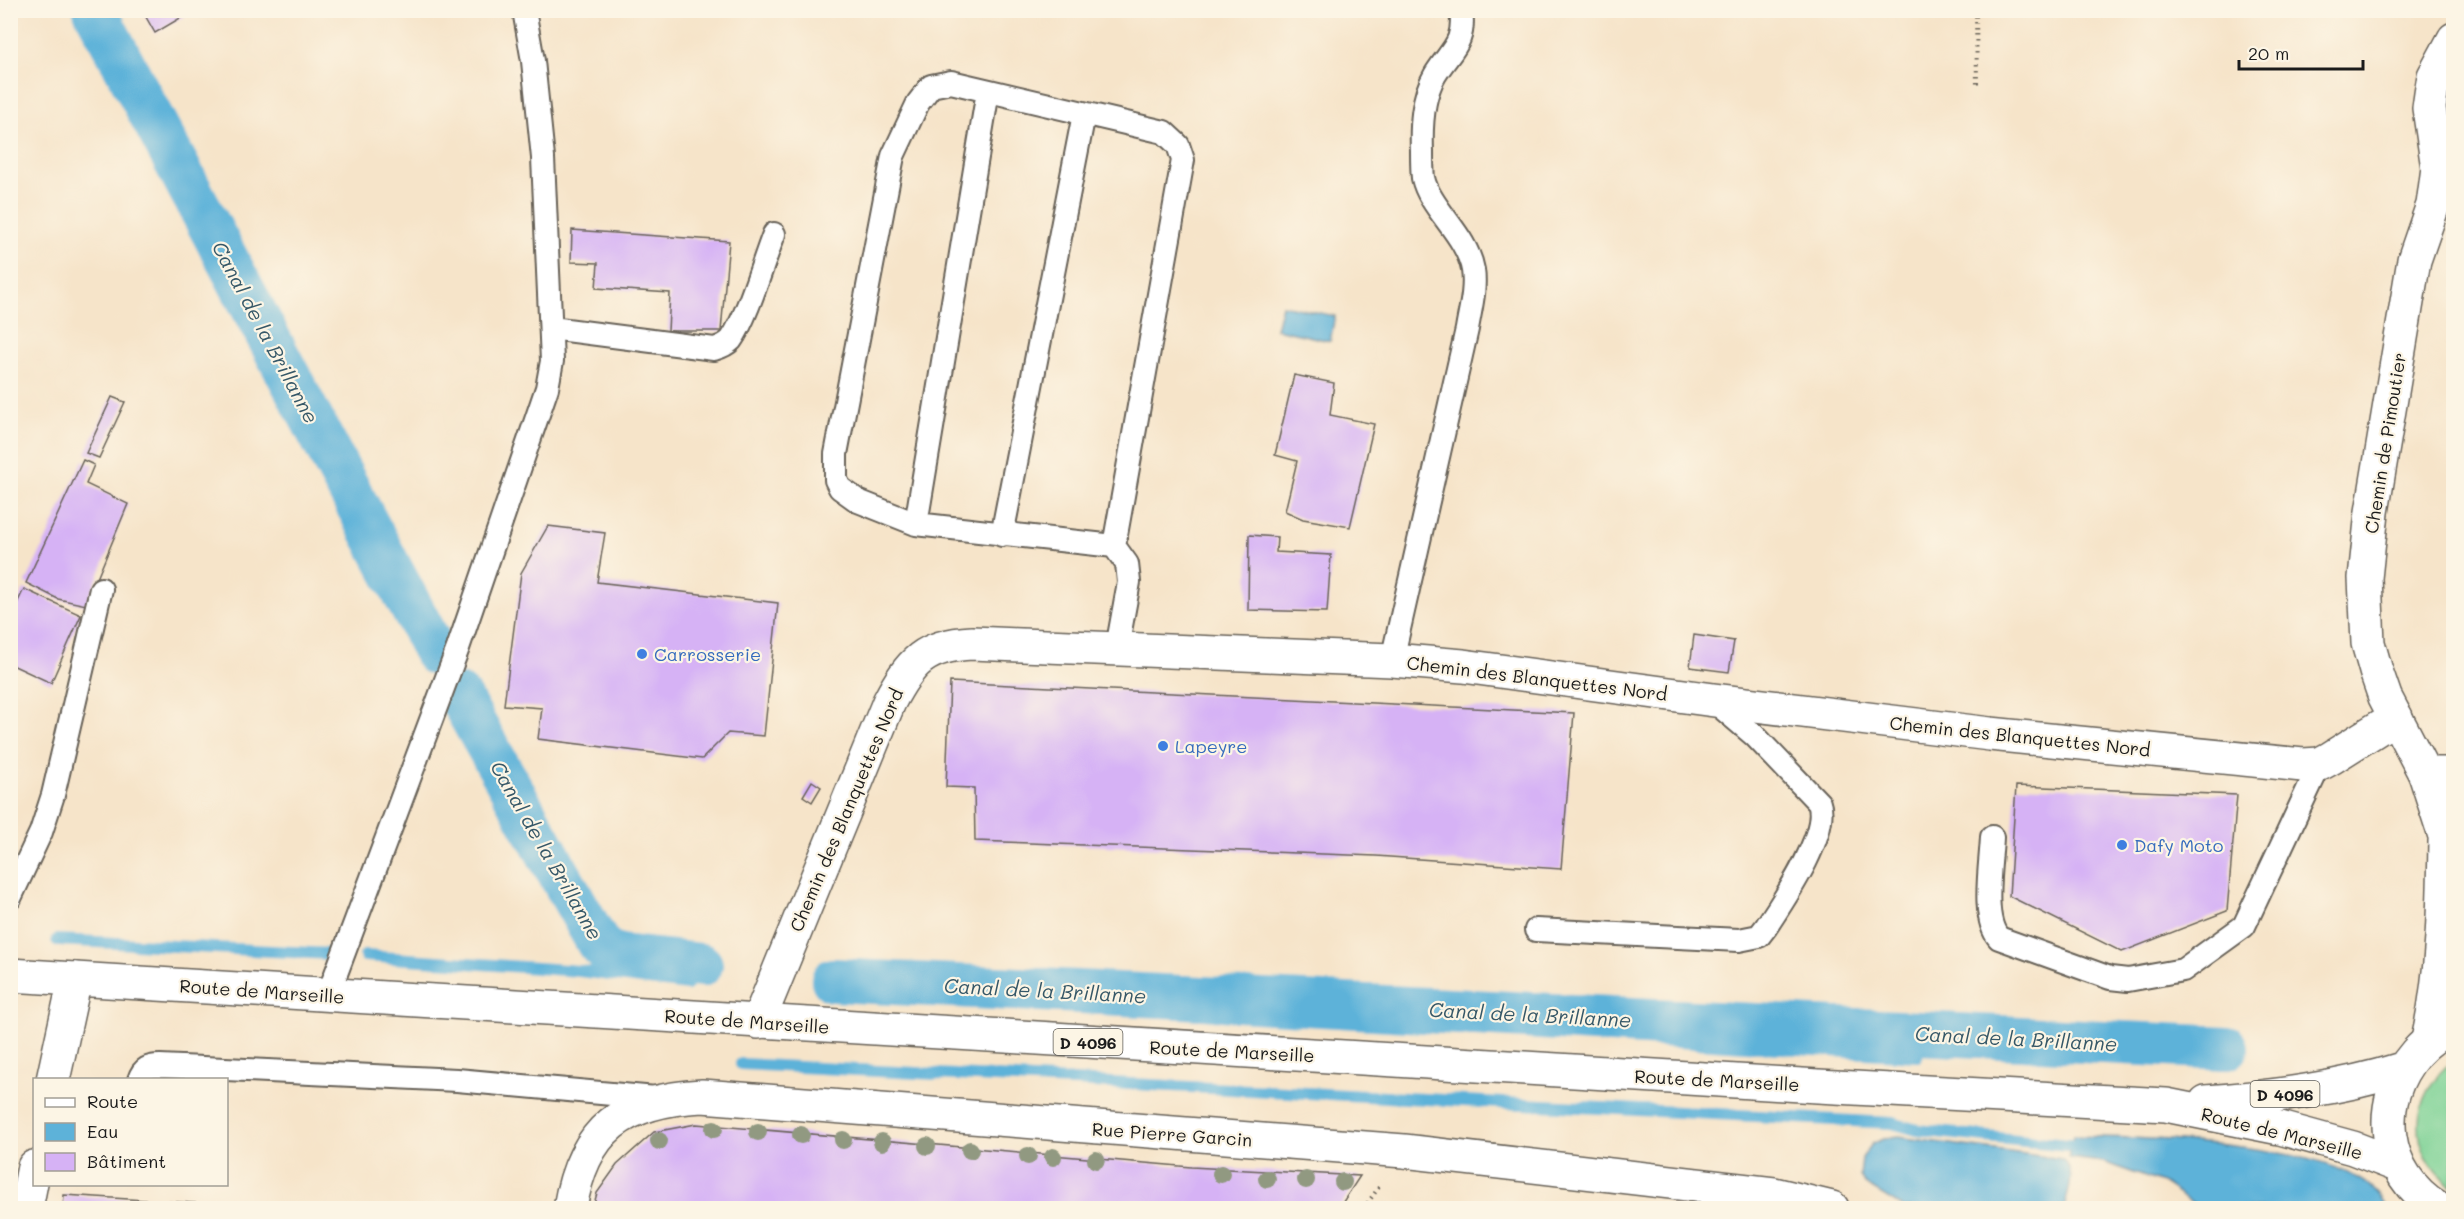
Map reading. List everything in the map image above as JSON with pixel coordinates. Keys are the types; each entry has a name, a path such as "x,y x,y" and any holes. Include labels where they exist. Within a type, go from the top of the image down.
{"main road":[{"name":"Chemin de Pimoutier","path":"2441,1034 2441,964 2449,853 2434,799 2439,774 2396,717 2385,697 2368,643 2364,578 2372,512 2414,260 2433,205 2438,168 2430,108 2434,76 2454,39"},
{"name":"Chemin des Blanquettes Nord","path":"758,1022 890,702 899,684 916,663 927,653 942,645 957,643 1117,648 1392,660 1463,666 1990,734 2303,765 2319,764"},
{"path":"2319,764 2396,717"},
{"name":"Route de Marseille","path":"10,975 2166,1106 2280,1128 2353,1148 2397,1165"},
{"path":"53,1078 75,979"},
{"path":"2427,1205 2407,1182 2397,1165 2390,1143 2389,1110 2402,1069 2441,1034"},
{"name":"Route de Marseille","path":"2166,1106 2260,1098 2366,1081 2402,1069"},
{"name":"Rue Pierre Garcin","path":"570,1209 579,1170 602,1132 637,1107 667,1099 702,1096 1404,1151 1774,1194 1832,1209"},
{"path":"26,1209 33,1172"}],"lane":[{"path":"328,995 434,715 547,388 552,361 543,158 525,10"},
{"path":"1392,660 1467,329 1474,286 1473,268 1460,238 1430,194 1424,179 1422,150 1425,99 1434,75 1460,40 1463,25 1461,10"},
{"path":"1114,546 916,524 858,501 840,488 837,480 836,454 893,156 918,103 931,86 951,82 1164,132 1178,145 1183,160 1114,546 1127,564 1129,582 1117,648"},
{"path":"916,524 988,91"},
{"path":"1002,535 1084,114"},
{"path":"551,328 714,349 723,346 730,341 740,323 774,234"},
{"path":"10,898 41,832 52,795 101,589"},
{"path":"1536,930 1739,940 1759,936 1766,927 1815,844 1822,812 1819,803 1755,735 1714,700"},
{"path":"1992,837 1989,911 1993,931 1999,938 2110,978 2128,980 2175,972 2190,967 2244,927 2319,764"},
{"path":"140,1078 144,1069 160,1066 458,1080 667,1099"}],"path":[{"path":"1976,10 1977,88"}],"green space":[{"path":"2453,1061 2453,1186 2437,1173 2427,1158 2421,1141 2419,1124 2421,1106 2428,1090 2439,1074"}],"water":[{"path":"1282,305 1335,316 1330,341 1276,329"},
{"path":"2073,1136 2194,1142 2244,1147 2293,1156 2336,1168 2368,1185 2387,1208 2199,1208 2162,1183 2103,1162 2069,1158"},
{"path":"1898,1137 2062,1159 2070,1169 2071,1176 2064,1208 1904,1208 1865,1184 1860,1176 1862,1158 1872,1144 1883,1139"}],"building":[{"path":"142,10 194,10 155,33"},
{"path":"572,230 729,241 721,331 668,331 670,293 596,288 598,263 571,262"},
{"path":"1294,375 1334,383 1330,415 1374,424 1350,527 1303,519 1285,511 1297,461 1275,455"},
{"path":"112,397 125,402 99,458 86,453"},
{"path":"83,460 94,465 86,484 128,504 86,605 58,599 26,583"},
{"name":"Carrosserie","path":"548,526 605,533 597,582 778,603 764,736 728,733 702,759 538,739 542,708 504,705 521,573"},
{"path":"1249,535 1277,537 1276,552 1331,555 1327,612 1248,610"},
{"path":"24,589 81,615 51,683 10,664 10,618"},
{"path":"1694,635 1734,641 1729,672 1690,667"},
{"name":"Lapeyre","path":"950,682 1574,713 1561,869 1376,856 975,841 974,788 946,787"},
{"path":"812,781 821,787 812,802 803,796"},
{"name":"Dafy Moto","path":"2016,786 2237,795 2227,911 2122,952 2009,896"},
{"path":"696,1124 1191,1167 1360,1176 1339,1208 593,1208 597,1193 617,1165 654,1132"},
{"path":"64,1195 257,1207 257,1208 63,1208"}],"waterway":[{"name":"Canal de la Brillanne","path":"95,10 436,654"},
{"name":"Canal de la Brillanne","path":"459,696 598,943 608,952 621,956 701,965"},
{"path":"57,940 330,954"},
{"path":"365,956 580,971 687,985"},
{"name":"Canal de la Brillanne","path":"833,980 2227,1048"},
{"path":"845,995 914,997 1917,1056 1924,1033"},
{"path":"741,1064 1892,1123 1917,1130 2087,1147"}],"place":[{"name":"Carrosserie","path":"642,654"},
{"name":"Lapeyre","path":"1163,746"},
{"name":"Dafy Moto","path":"2122,845"}]}
